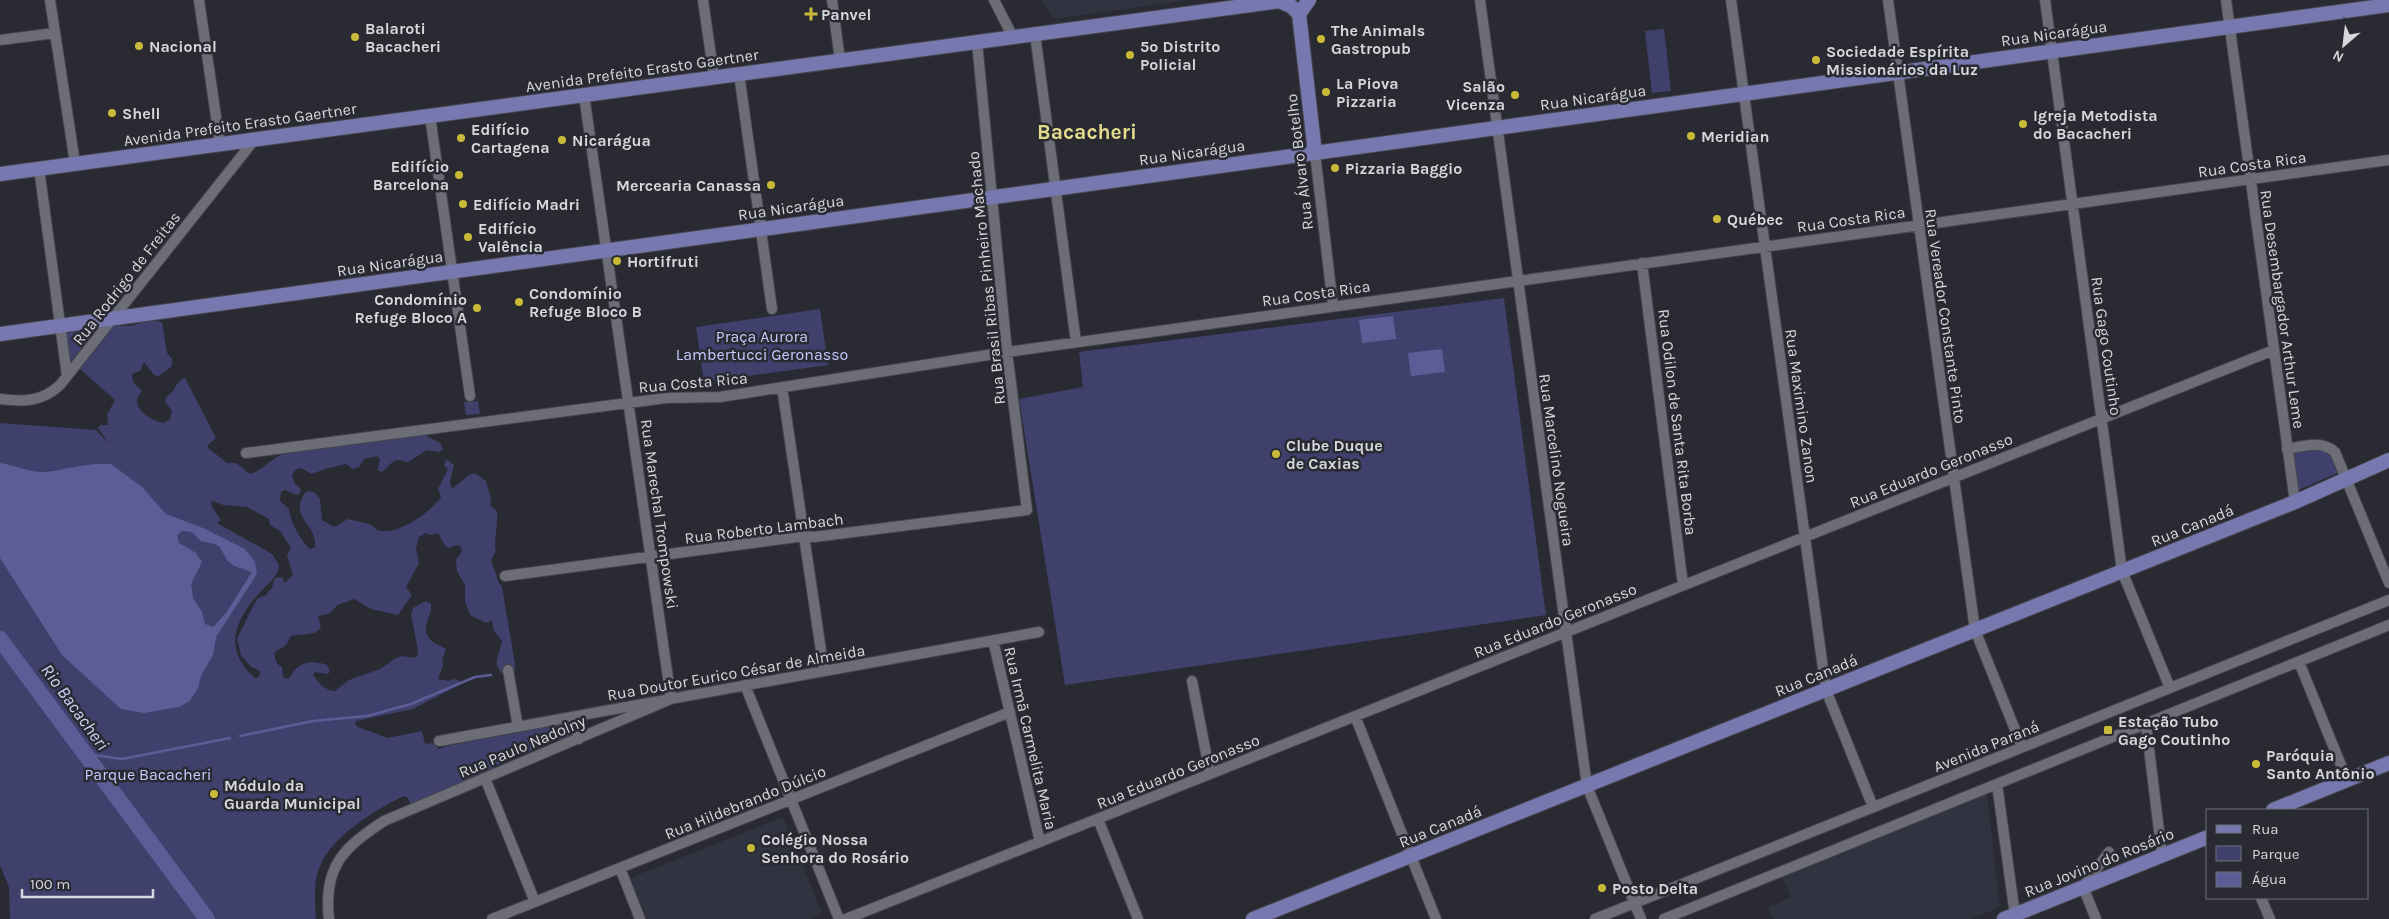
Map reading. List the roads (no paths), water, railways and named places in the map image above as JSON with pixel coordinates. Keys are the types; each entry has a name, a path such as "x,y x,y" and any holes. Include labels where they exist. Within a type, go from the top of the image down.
{"main road":[{"path":"1284,1 1299,14 1309,0"},
{"name":"Avenida Prefeito Erasto Gaertner","path":"0,174 1284,1"},
{"name":"Rua Nicarágua","path":"0,334 2389,5"},
{"name":"Rua Álvaro Botelho","path":"1299,14 1315,153"},
{"name":"Rua Canadá","path":"1253,919 2295,502 2389,460"},
{"path":"2275,809 2389,763"},
{"name":"Rua Jovino do Rosário","path":"2009,917 2206,838"}],"street":[{"path":"50,0 76,164"},
{"path":"199,0 220,144"},
{"path":"703,0 714,78"},
{"path":"832,0 840,60"},
{"path":"994,0 1013,37"},
{"name":"Rua Marcelino Nogueira","path":"1480,0 1587,786 1640,917"},
{"name":"Rua Maximino Zanon","path":"1731,0 1826,690 1873,807"},
{"name":"Rua Vereador Constante Pinto","path":"1888,0 1975,630 2022,747"},
{"name":"Rua Gago Coutinho","path":"2045,0 2122,571 2170,688"},
{"name":"Rua Desembargador Arthur Leme","path":"2226,0 2295,502"},
{"path":"0,40 55,32"},
{"path":"1035,34 1076,342"},
{"name":"Rua Brasil Ribas Pinheiro Machado","path":"977,42 1007,352 1027,510"},
{"path":"739,74 772,309"},
{"name":"Rua Marechal Trompowski","path":"584,95 671,699"},
{"path":"430,116 470,396"},
{"name":"Rua Rodrigo de Freitas","path":"0,399 26,401 53,392 255,140"},
{"name":"Rua Álvaro Botelho","path":"1315,153 1334,306"},
{"name":"Rua Costa Rica","path":"246,453 666,398 720,397 1076,342 2389,160"},
{"path":"39,168 67,376"},
{"name":"Rua Odilon de Santa Rita Borba","path":"1642,263 1683,585"},
{"name":"Rua Eduardo Geronasso","path":"846,919 2274,350"},
{"path":"782,387 824,671"},
{"path":"2287,449 2316,444 2330,447 2339,458 2389,583"},
{"name":"Rua Roberto Lambach","path":"505,576 804,536 814,537 1027,510"},
{"name":"Avenida Paraná","path":"1595,919 2389,600"},
{"path":"1664,919 2389,625"},
{"name":"Rua Doutor Eurico César de Almeida","path":"439,741 1039,632"},
{"name":"Rua Irmã Carmelita Maria","path":"993,640 1040,842"},
{"path":"2299,662 2347,780"},
{"path":"508,670 518,727"},
{"path":"1192,681 1210,774"},
{"path":"746,685 839,919"},
{"name":"Rua Paulo Nadolny","path":"329,919 328,884 336,864 363,836 384,820 580,739 671,699"},
{"name":"Rua Hildebrando Dúlcio","path":"492,919 1010,712"},
{"path":"1355,716 1436,919"},
{"path":"572,717 580,739"},
{"path":"2146,724 2162,855"},
{"path":"485,778 535,902"},
{"path":"1997,784 2009,917"},
{"path":"1098,819 1138,919"},
{"path":"2096,919 2083,887 2109,852"},
{"path":"620,868 640,919"},
{"path":"2261,899 2270,919"}],"water":[{"path":"1393,316 1396,339 1362,343 1359,320"},
{"path":"1442,349 1445,372 1411,376 1408,353"},
{"path":"0,463 40,472 87,465 111,464 142,487 166,514 203,528 245,549 255,562 257,574 216,637 213,655 190,701 179,707 144,713 121,709 62,655 0,558","holes":["182,531 192,532 201,541 219,546 228,561 234,566 252,572 226,613 213,627 205,624 202,612 193,598 191,584 202,562 196,553 179,543 177,535"]}],"waterway":[{"name":"Rio Bacacheri","path":"0,639 207,919"},
{"path":"240,736 313,721 367,716 411,704 475,677 491,675"},
{"path":"87,754 122,759 230,738"}],"place":[{"name":"Panvel","path":"811,14"},
{"name":"Balaroti Bacacheri","path":"355,37"},
{"name":"The Animals Gastropub","path":"1321,39"},
{"name":"Nacional","path":"139,46"},
{"name":"5º Distrito Policial","path":"1130,55"},
{"name":"Sociedade Espírita Missionários da Luz","path":"1816,60"},
{"name":"La Piova Pizzaria","path":"1326,92"},
{"name":"Salão Vicenza","path":"1515,95"},
{"name":"Shell","path":"112,113"},
{"name":"Igreja Metodista do Bacacheri","path":"2023,124"},
{"name":"Meridian","path":"1691,136"},
{"name":"Edifício Cartagena","path":"461,138"},
{"name":"Nicarágua","path":"562,140"},
{"name":"Pizzaria Baggio","path":"1335,168"},
{"name":"Edifício Barcelona","path":"459,175"},
{"name":"Mercearia Canassa","path":"771,185"},
{"name":"Edifício Madri","path":"463,204"},
{"name":"Québec","path":"1717,219"},
{"name":"Edifício Valência","path":"468,237"},
{"name":"Hortifruti","path":"617,261"},
{"name":"Condomínio Refuge Bloco B","path":"519,302"},
{"name":"Condomínio Refuge Bloco A","path":"477,308"},
{"name":"Clube Duque de Caxias","path":"1276,454"},
{"name":"Estação Tubo Gago Coutinho","path":"2108,730"},
{"name":"Paróquia Santo Antônio","path":"2256,764"},
{"name":"Módulo da Guarda Municipal","path":"214,794"},
{"name":"Colégio Nossa Senhora do Rosário","path":"751,848"},
{"name":"Posto Delta","path":"1602,888"}],"district":[{"name":"Bacacheri","path":"1087,132"}],"park label":[{"name":"Praça Aurora Lambertucci Geronasso","path":"762,345"},
{"name":"Parque Bacacheri","path":"148,774"}]}
